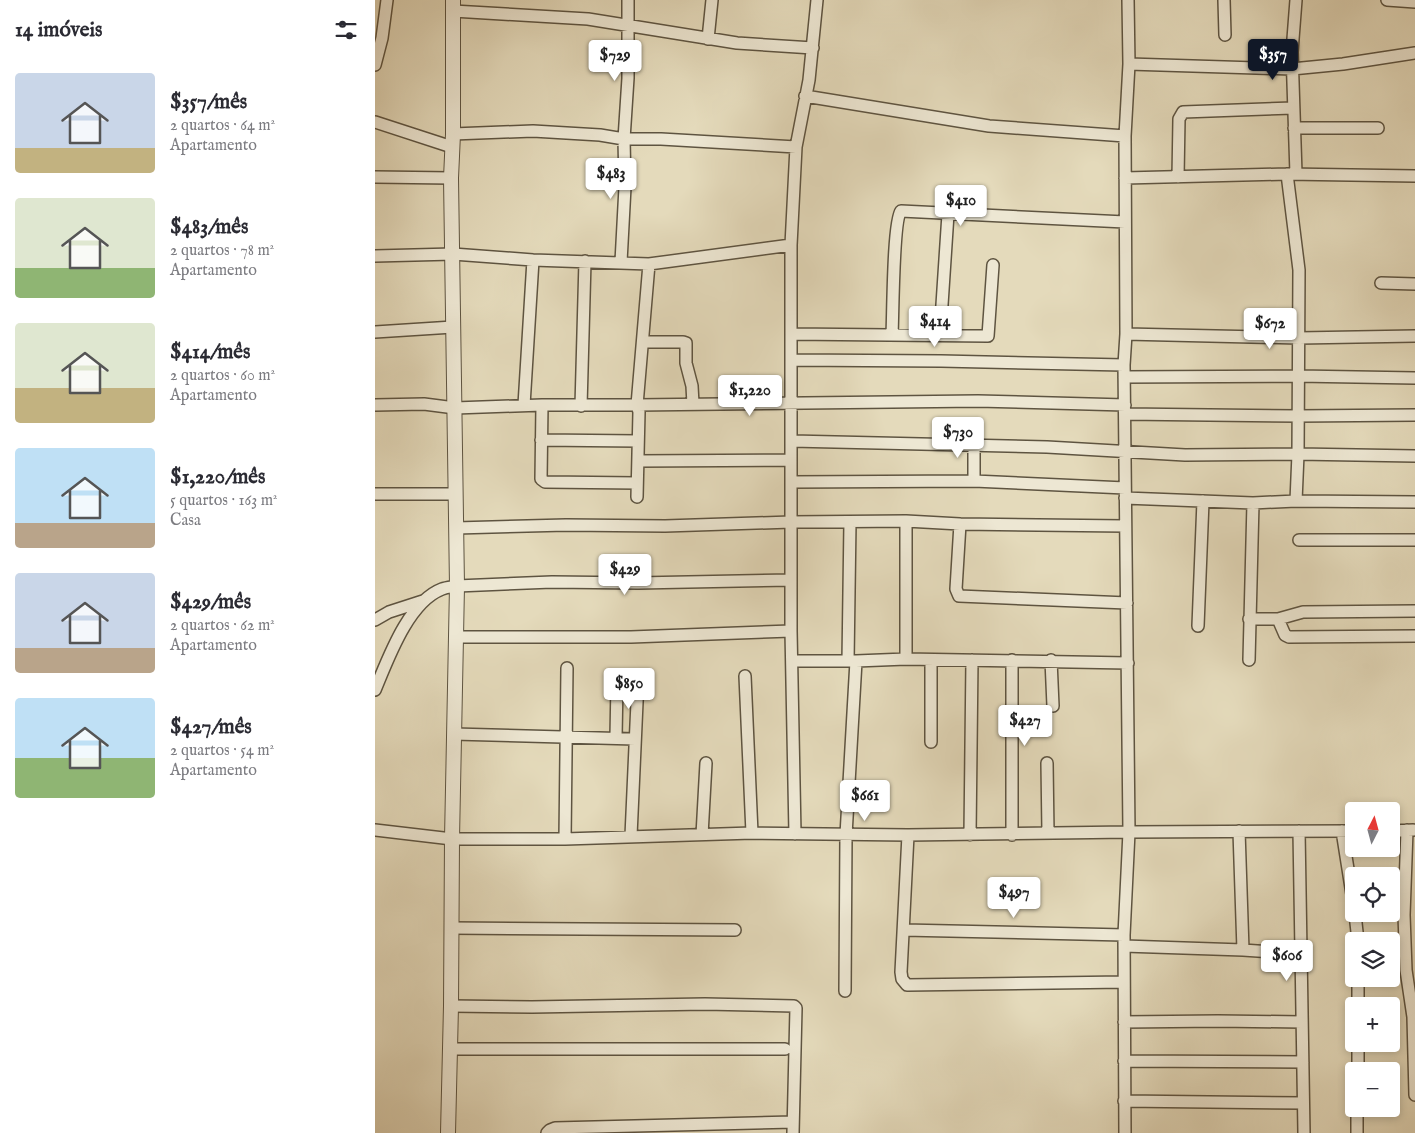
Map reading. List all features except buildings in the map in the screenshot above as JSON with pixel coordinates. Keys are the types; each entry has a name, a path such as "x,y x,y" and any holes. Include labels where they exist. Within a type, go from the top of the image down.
{"street":[{"path":"375,65 385,20 387,0"},
{"path":"621,262 625,186 624,139 628,78 628,0"},
{"path":"707,39 712,0"},
{"path":"795,834 791,631 791,245 796,147 813,48 817,0"},
{"path":"1125,1133 1124,940 1129,832 1124,371 1126,334 1125,136 1129,64 1128,0"},
{"path":"1224,0 1225,35"},
{"path":"1296,0 1292,52 1294,128 1291,174 1298,256 1299,338 1296,501"},
{"path":"1387,0 1415,2"},
{"path":"448,1133 457,637 451,178 453,140 453,6 588,18 737,43 813,48"},
{"path":"1129,64 1293,69 1343,64 1415,53"},
{"path":"805,96 989,126 1125,136"},
{"path":"1178,177 1179,119 1183,112 1293,108"},
{"path":"375,122 453,140 533,131 624,139 661,139 796,147"},
{"path":"1294,128 1378,128"},
{"path":"1125,178 1291,174 1415,176"},
{"path":"375,177 451,178"},
{"path":"892,335 896,234 899,214 905,210 947,214 1125,222"},
{"path":"940,335 947,214"},
{"path":"375,256 453,254 533,260 649,264 791,245"},
{"path":"524,405 533,260"},
{"path":"581,406 585,261"},
{"path":"637,497 639,412 637,406 649,264"},
{"path":"791,334 988,336 993,265"},
{"path":"1381,282 1415,284"},
{"path":"375,332 453,327"},
{"path":"1126,334 1299,338 1415,336"},
{"path":"643,342 686,343 686,363 692,386 693,404"},
{"path":"791,360 941,361 1124,371 1415,378"},
{"path":"375,405 424,404 455,408 524,405 637,406 978,401 1125,410 1298,416 1415,415"},
{"path":"541,405 541,480 545,482 637,483"},
{"path":"541,440 638,441"},
{"path":"791,441 1125,450 1185,455 1415,456"},
{"path":"974,446 974,481"},
{"path":"638,461 791,460"},
{"path":"792,482 974,481 1203,501 1253,503 1296,501 1415,502"},
{"path":"375,494 456,494"},
{"path":"1198,626 1203,501"},
{"path":"1249,660 1253,503"},
{"path":"455,528 906,521 960,524 1125,526"},
{"path":"906,521 906,659"},
{"path":"845,991 846,835 852,661 850,522"},
{"path":"960,524 956,589 959,596 1127,603"},
{"path":"1299,540 1415,540"},
{"path":"375,620 389,612 425,600 442,589 457,586 552,582 638,583 791,580"},
{"path":"375,690 397,640 425,600"},
{"path":"1249,619 1278,620 1303,612 1415,611"},
{"path":"1278,620 1285,636 1289,637 1415,636"},
{"path":"457,637 631,637 791,631"},
{"path":"792,661 906,659 1051,660 1128,663"},
{"path":"931,660 931,742"},
{"path":"970,835 972,660"},
{"path":"1012,660 1012,835"},
{"path":"1051,660 1053,706"},
{"path":"565,838 567,668"},
{"path":"745,676 752,832"},
{"path":"631,836 638,680"},
{"path":"615,738 617,683"},
{"path":"454,734 635,739"},
{"path":"702,835 706,763"},
{"path":"1047,763 1048,833"},
{"path":"375,830 452,838 565,838 752,832 846,835 1012,835 1129,832 1342,831 1348,867"},
{"path":"1411,830 1404,915 1406,970 1413,1017 1415,1095"},
{"path":"1239,831 1243,950"},
{"path":"1299,831 1304,1133"},
{"path":"908,835 901,972 902,979 907,985 1124,982"},
{"path":"451,928 735,930"},
{"path":"903,930 1124,940 1300,954"},
{"path":"451,1006 532,1007 705,1004 794,1006 796,1008 793,1128 686,1126 555,1128 547,1133"},
{"path":"1124,1022 1302,1022"},
{"path":"451,1049 785,1049"},
{"path":"1124,1060 1303,1062"},
{"path":"1124,1101 1303,1103"},
{"path":"1357,1117 1357,1133"}]}
